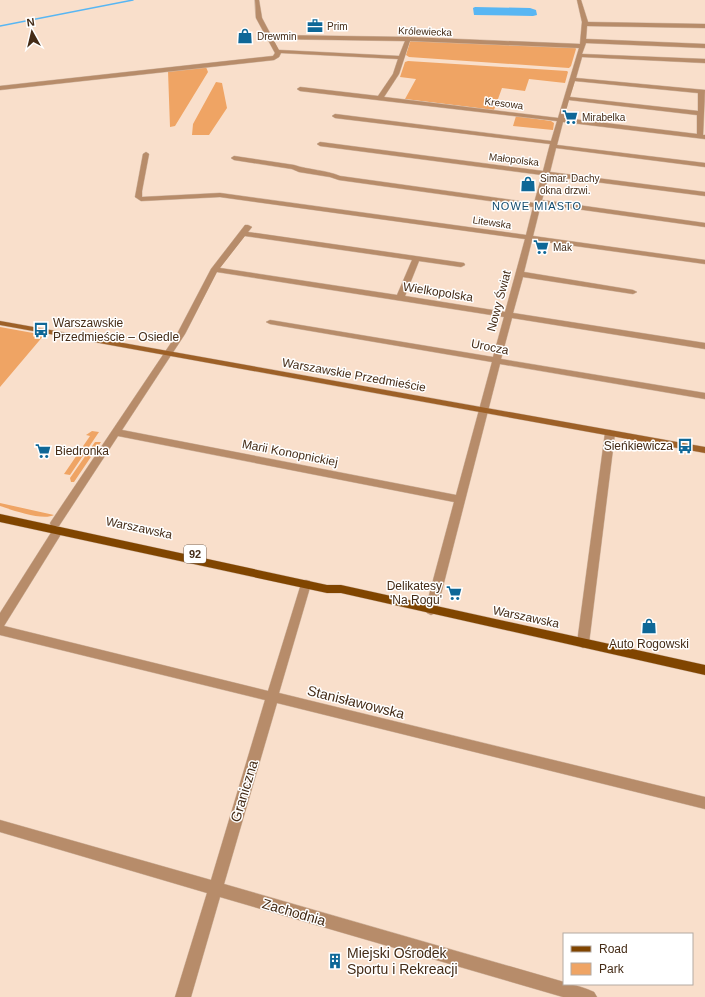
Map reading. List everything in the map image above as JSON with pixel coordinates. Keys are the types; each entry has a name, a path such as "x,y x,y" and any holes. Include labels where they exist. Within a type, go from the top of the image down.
{"main road":[{"name":"Warszawska","path":"0,511 327,589 341,589 705,670"},
{"name":"Warszawska","path":"0,518 54,525 329,583 341,589"}],"street":[{"path":"257,0 258,14 277,53"},
{"name":"Nowy Świat","path":"431,610 553,144 582,44 585,24 579,0"},
{"path":"585,24 705,26"},
{"name":"Królewiecka","path":"268,37 705,46"},
{"path":"380,98 394,78 408,39"},
{"path":"277,53 402,58"},
{"path":"0,88 272,58 277,57 277,53"},
{"path":"578,55 705,61"},
{"path":"572,79 703,92 703,136"},
{"name":"Kresowa","path":"300,89 703,136"},
{"path":"566,98 703,114"},
{"path":"335,116 705,165"},
{"name":"Małopolska","path":"320,144 705,194"},
{"name":"Litewska","path":"146,154 138,197 141,199 226,196 276,201 705,262"},
{"path":"234,158 294,167 299,170 332,175 339,178 705,225"},
{"path":"0,623 54,525 189,321 215,269 246,230 461,265"},
{"path":"400,298 416,258"},
{"name":"Wielkopolska","path":"215,269 705,346"},
{"path":"520,274 633,292"},
{"name":"Warszawskie Przedmieście","path":"0,322 167,354 705,450"},
{"name":"Urocza","path":"270,322 705,396"},
{"name":"Marii Konopnickiej","path":"115,432 459,499"},
{"path":"583,643 610,433"},
{"name":"Graniczna","path":"183,997 306,584"},
{"name":"Stanisławowska","path":"0,630 705,804"},
{"name":"Zachodnia","path":"0,826 589,997"}],"green space":[{"path":"409,42 575,47 576,49 569,68 409,57 406,55"},
{"path":"405,62 568,72 565,83 529,79 525,91 502,88 494,110 405,99 416,79 400,77"},
{"path":"206,67 208,72 175,126 170,127 168,71"},
{"path":"216,82 222,83 227,108 209,135 192,135 193,124"},
{"path":"516,116 551,121 554,123 553,130 513,126"},
{"path":"0,327 44,335 0,387"},
{"path":"92,431 99,432 70,475 64,474 90,436 86,435"},
{"path":"95,442 101,442 74,482 71,482 70,478"},
{"path":"0,503 54,515 43,517 35,516 0,506"}],"water":[{"path":"473,8 530,8 536,10 537,15 474,15"}],"waterway":[{"path":"0,26 133,0"}],"place":[{"name":"Prim","path":"315,26"},
{"name":"Drewmin","path":"245,36"},
{"name":"Mirabelka","path":"570,117"},
{"name":"Simar. Dachy okna drzwi.","path":"528,184"},
{"name":"Mak","path":"541,247"},
{"name":"Warszawskie Przedmieście – Osiedle","path":"41,330"},
{"name":"Sieńkiewicza","path":"685,446"},
{"name":"Biedronka","path":"43,451"},
{"name":"Delikatesy 'Na Rogu'","path":"454,593"},
{"name":"Auto Rogowski","path":"649,626"},
{"name":"Miejski Ośrodek Sportu i Rekreacji","path":"335,961"}],"district":[{"name":"NOWE MIASTO","path":"537,206"}]}
